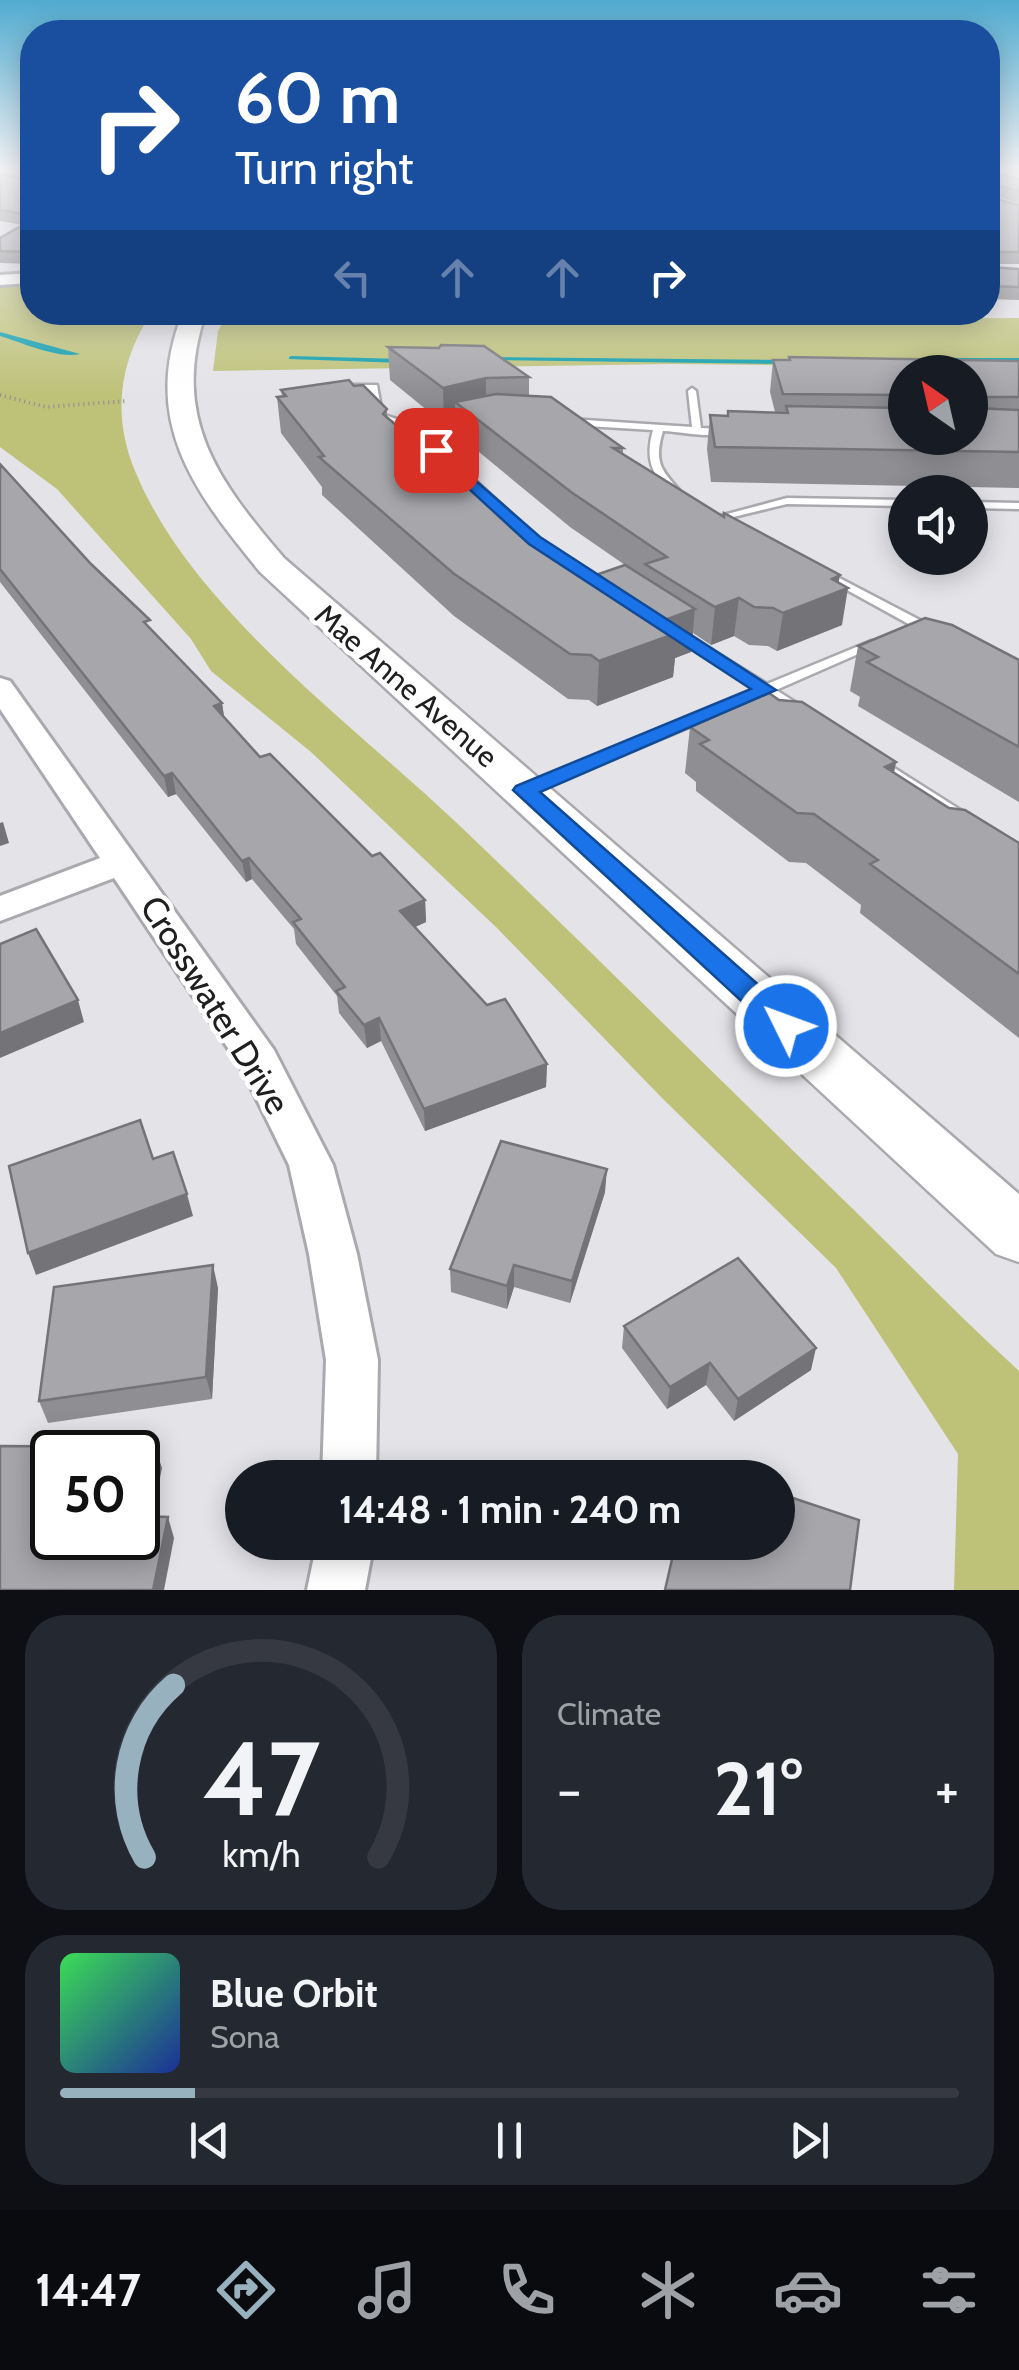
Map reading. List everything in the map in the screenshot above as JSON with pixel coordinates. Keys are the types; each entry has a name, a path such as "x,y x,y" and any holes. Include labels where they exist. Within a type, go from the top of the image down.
{"main road":[{"name":"Mae Anne Avenue","path":"190,325 181,348 180,405 200,466 233,519 272,565 1019,1234"}],"street":[{"name":"Crosswater Drive","path":"0,687 258,1060 311,1165 334,1254 352,1360 350,1460"},
{"path":"0,909 122,862"},
{"path":"336,1590 342,1560"}],"lane":[{"path":"339,387 374,387 376,408 382,418 436,435 458,424 486,420"},
{"path":"692,392 696,432"},
{"path":"563,422 734,432"},
{"path":"658,430 652,466 674,490 690,499"},
{"path":"436,435 436,450 520,528"},
{"path":"721,517 787,501 888,503"},
{"path":"988,505 1019,506"},
{"path":"705,508 738,526"},
{"path":"804,562 937,634"},
{"path":"903,633 920,626"},
{"path":"671,629 814,720"},
{"path":"524,790 886,640"},
{"path":"861,751 972,823"}],"path":[{"path":"0,395 46,407 127,400"}],"green space":[{"path":"20,285 20,325 144,325 126,370 123,430 135,471 161,521 194,570 279,662 510,874 1019,1371 1019,1590 954,1590 958,1454 836,1268 662,1098 497,928 311,752 211,671 191,639 57,489 0,447 0,286"},
{"path":"1000,318 1019,318 1019,368 988,368 988,355 888,355 888,366 672,364 213,371 221,325 1000,325"}],"building":[{"path":"0,244 20,244 20,252 0,251"},
{"path":"1000,244 1019,244 1019,252 1000,252"},
{"path":"1000,268 1019,269 1019,287 1000,286"},
{"path":"484,346 529,377 486,378 443,388 388,347"},
{"path":"789,357 888,359 888,395 783,394 773,360 790,360"},
{"path":"988,360 1019,361 1019,397 988,397"},
{"path":"349,380 354,386 363,385 387,409 383,414 438,461 590,577 625,565 695,609 659,622 677,633 599,661 591,655 570,654 453,573 319,457 324,456 277,397 286,396 281,390"},
{"path":"496,394 551,397 623,448 613,448 724,517 724,513 840,575 832,579 848,588 783,613 754,607 739,598 715,607 645,564 667,557 571,492 455,402"},
{"path":"786,406 888,408 888,450 715,447 710,415 728,416 728,411 788,413"},
{"path":"988,409 1019,410 1019,452 988,451"},
{"path":"0,464 91,564 150,620 144,622 222,703 214,706 260,757 270,754 372,856 380,853 425,900 400,911 487,1005 505,999 547,1064 424,1109 379,1018 364,1025 336,991 345,987 293,922 301,919 249,858 242,861 172,773 164,776 0,569"},
{"path":"925,618 952,625 1019,660 1019,747 867,662 878,657 858,646"},
{"path":"769,693 779,700 802,702 896,762 885,767 949,808 965,810 1019,843 1019,974 870,864 878,860 814,814 797,813 700,744 709,740 690,727"},
{"path":"36,929 78,1000 0,1033 0,944"},
{"path":"140,1120 153,1159 173,1152 187,1194 28,1253 9,1166"},
{"path":"501,1141 607,1169 572,1281 514,1265 507,1286 450,1269"},
{"path":"738,1258 816,1348 738,1399 710,1363 670,1387 624,1326"},
{"path":"213,1265 206,1377 39,1401 54,1287"},
{"path":"0,1446 30,1446 30,1560 159,1560 153,1590 0,1590"},
{"path":"795,1499 859,1520 850,1590 665,1590 672,1560 795,1560"},
{"path":"160,1517 168,1517 160,1556"}],"waterway":[{"path":"0,334 77,354"},
{"path":"291,358 403,361"},
{"path":"488,359 788,362"},
{"path":"988,360 1019,360"}],"route":[{"path":"436,450 534,540 766,690 524,790 786,1026"}]}
